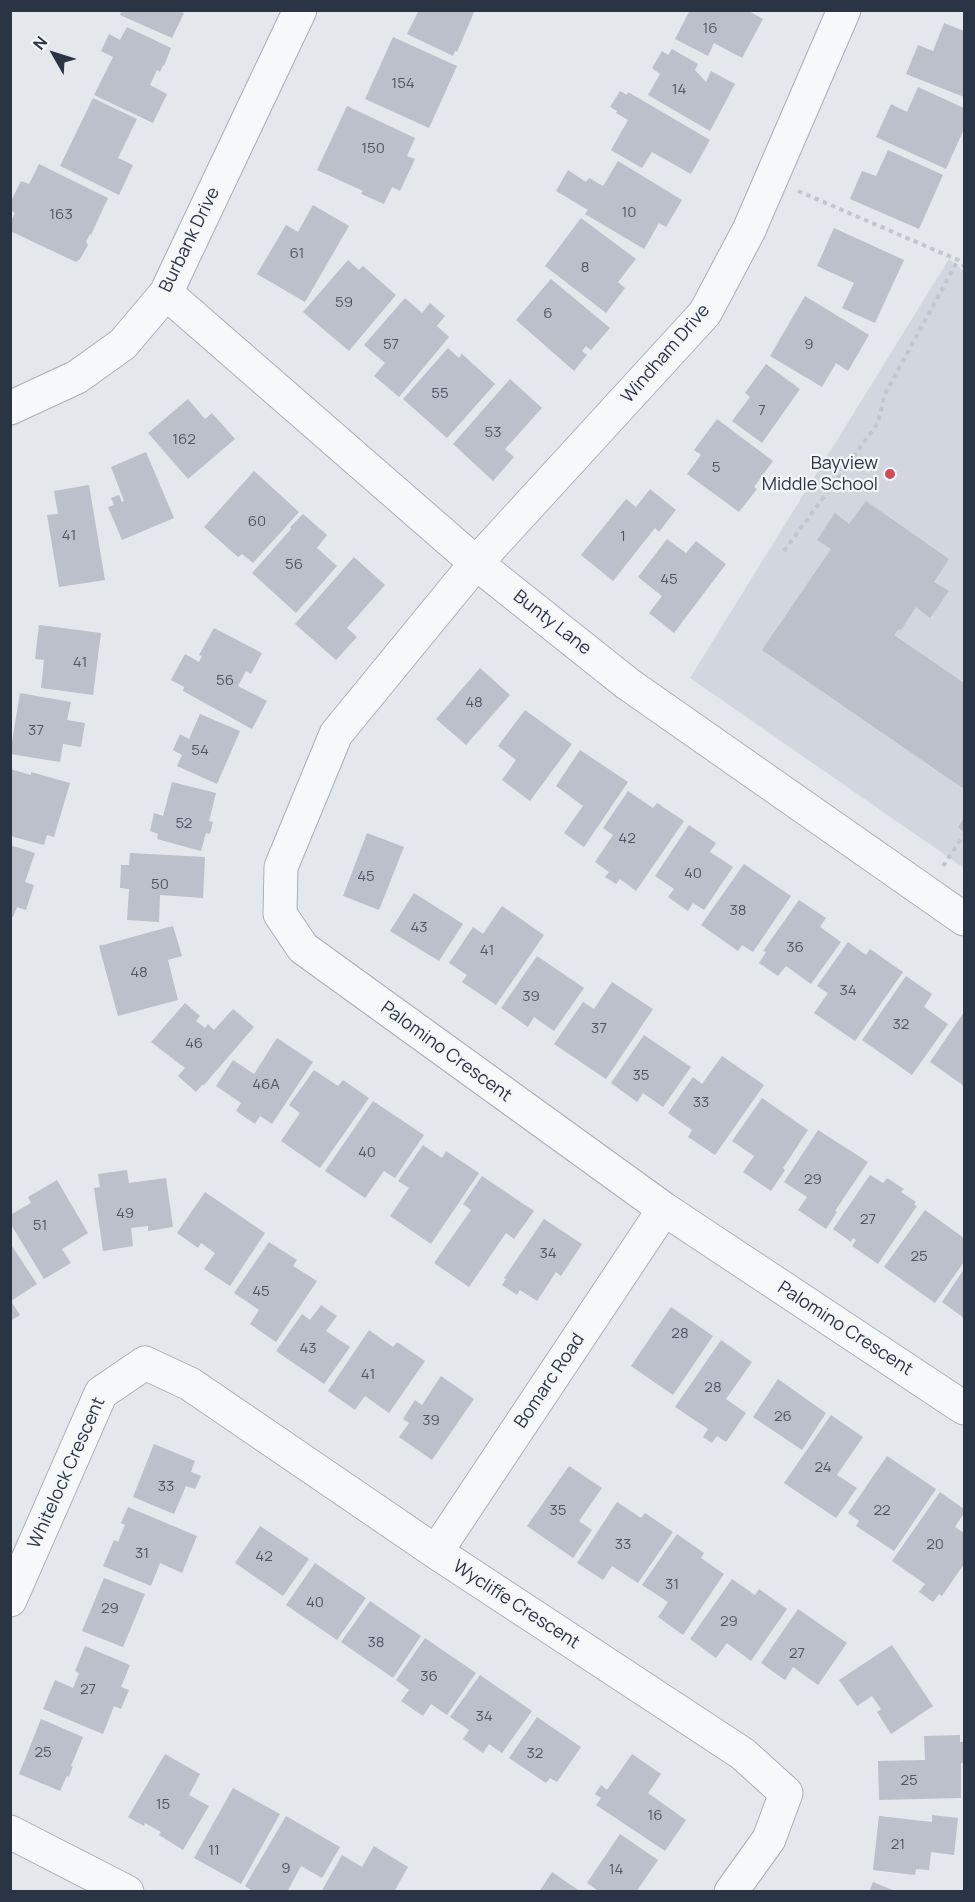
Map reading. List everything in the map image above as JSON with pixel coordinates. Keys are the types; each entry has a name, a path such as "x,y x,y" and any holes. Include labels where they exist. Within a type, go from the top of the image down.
{"street":[{"name":"Burbank Drive","path":"10,408 77,377 123,344 166,294 300,10"},
{"name":"Windham Drive","path":"476,563 705,313 749,230 772,180 844,10"},
{"name":"Bunty Lane","path":"166,294 476,563 628,684 964,919"},
{"name":"Palomino Crescent","path":"476,563 336,734 281,867 280,914 303,948 664,1209 964,1408"},
{"name":"Bomarc Road","path":"436,1552 664,1209"},
{"name":"Wycliffe Crescent","path":"145,1363 190,1384 436,1552 743,1754 786,1793 769,1839 731,1892"},
{"name":"Whitelock Crescent","path":"10,1600 101,1393 145,1363"},
{"path":"10,1832 127,1892"}],"path":[{"path":"772,180 958,260 964,266"},
{"path":"784,551 878,423 885,394 958,260"},
{"path":"926,892 964,837"}],"shaded area":[{"name":"Bayview Middle School","path":"949,259 964,271 964,868 690,678"}],"building":[{"path":"122,10 177,10 184,13 172,38 120,15"},
{"path":"419,10 475,10 457,52 455,51 453,56 407,34"},
{"path":"690,10 747,10 763,19 742,58 714,43 708,56 675,39"},
{"path":"944,23 964,31 964,97 906,74 918,45 933,51"},
{"path":"127,27 171,48 164,66 160,72 157,70 150,85 167,94 153,123 94,95 113,57 101,51 109,34 120,40"},
{"path":"393,37 457,66 429,128 365,99"},
{"path":"672,49 698,64 695,70 706,82 711,71 735,84 710,131 648,95 660,74 652,68 662,51 668,55"},
{"path":"918,87 964,108 964,129 946,169 876,137 891,104 907,112"},
{"path":"620,91 627,95 628,92 710,140 691,174 652,152 642,168 611,150 628,120 610,107"},
{"path":"93,98 137,119 118,158 133,165 119,195 60,166"},
{"path":"347,106 415,138 407,156 415,159 400,191 392,187 384,204 361,194 363,191 317,170"},
{"path":"888,150 943,175 919,229 850,199 862,171 876,176"},
{"path":"618,161 682,200 666,227 659,223 644,249 585,214 588,210 556,191 568,170 586,182 589,178 603,186"},
{"path":"39,164 108,198 86,242 88,245 76,262 10,231 10,223 15,213 10,210 10,203 21,181 29,184"},
{"path":"313,205 349,226 305,302 257,274 286,225 298,232"},
{"path":"581,218 636,259 618,282 625,288 606,313 545,266"},
{"path":"834,228 904,260 875,323 842,308 854,283 817,266"},
{"path":"348,260 359,270 363,266 396,295 349,351 303,312"},
{"path":"551,279 610,328 591,350 586,346 582,351 587,355 574,371 516,320"},
{"path":"805,296 869,335 848,371 836,363 822,387 770,356"},
{"path":"405,298 422,313 430,303 445,316 437,326 449,337 399,397 374,376 385,363 364,345"},
{"path":"448,348 459,358 462,354 495,384 447,438 403,399"},
{"path":"766,364 800,389 762,443 732,421 750,397 745,393"},
{"path":"510,379 542,408 505,449 514,457 493,481 453,444"},
{"path":"188,399 205,419 212,413 235,439 188,479 148,433"},
{"path":"717,419 773,461 754,487 757,489 739,512 687,474 701,455 694,450"},
{"path":"146,452 174,518 122,540 108,507 114,505 111,498 119,495 122,502 124,501 111,467"},
{"path":"254,471 299,512 253,563 242,554 238,557 204,527"},
{"path":"89,485 105,580 59,587 47,515 58,514 54,491"},
{"path":"650,489 676,510 659,532 655,528 613,581 581,555 626,499 636,507"},
{"path":"866,501 949,559 934,582 949,591 930,618 916,607 901,630 899,629 894,635 964,683 964,789 762,650 831,549 817,540 835,513 849,524"},
{"path":"303,514 327,535 317,548 337,566 296,613 252,573"},
{"path":"667,539 686,553 696,541 726,564 674,633 649,613 662,596 638,577"},
{"path":"354,557 385,585 347,628 357,637 336,660 295,624"},
{"path":"39,625 101,633 93,695 41,688 44,660 35,659"},
{"path":"214,628 262,653 251,674 246,671 238,686 267,701 252,729 183,691 184,687 171,680 185,654 199,662 202,656 199,655"},
{"path":"480,668 510,695 466,745 436,719"},
{"path":"20,693 71,702 67,720 85,723 81,747 63,744 60,762 10,754"},
{"path":"525,710 572,744 530,801 502,780 516,760 498,746"},
{"path":"200,714 240,731 217,784 177,766 182,755 173,750 180,734 189,739"},
{"path":"580,750 628,782 584,847 564,833 583,806 556,786"},
{"path":"10,769 31,775 31,772 70,783 54,837 47,835 44,845 10,836"},
{"path":"172,782 216,793 209,821 213,822 210,834 206,833 201,851 157,839 158,834 150,831 154,813 163,816"},
{"path":"628,791 653,808 657,803 684,821 636,891 620,879 616,884 605,877 609,872 595,862 613,835 603,828"},
{"path":"964,818 964,832 958,827"},
{"path":"689,825 716,843 710,852 733,867 704,910 693,903 688,911 668,897 674,889 655,876"},
{"path":"367,833 404,847 379,910 343,896"},
{"path":"10,845 35,853 25,882 34,885 26,910 17,907 13,917 10,916"},
{"path":"130,853 205,857 203,898 160,895 159,922 127,920 129,889 120,888 121,865 129,865"},
{"path":"744,864 791,896 753,952 742,945 738,951 701,925"},
{"path":"414,893 463,924 439,961 390,931"},
{"path":"799,900 826,918 820,927 841,942 811,984 786,966 778,976 759,963 766,952 763,951"},
{"path":"502,906 544,935 496,1005 462,982 467,975 449,963 473,927 483,934"},
{"path":"173,926 182,956 168,960 178,1000 118,1016 99,946"},
{"path":"848,942 866,955 870,949 903,972 855,1041 814,1013 828,993 817,986"},
{"path":"537,956 584,988 554,1031 534,1017 528,1027 501,1008"},
{"path":"906,976 932,994 924,1007 948,1024 912,1075 862,1040"},
{"path":"612,982 653,1009 606,1079 554,1044 583,1002 594,1009"},
{"path":"185,1003 200,1016 196,1021 205,1028 208,1024 214,1030 233,1009 254,1027 196,1092 178,1076 185,1068 151,1042"},
{"path":"964,1012 964,1086 930,1062"},
{"path":"644,1035 691,1067 663,1107 643,1093 637,1102 611,1083"},
{"path":"277,1038 313,1062 272,1124 260,1116 255,1124 236,1111 241,1103 216,1086 233,1060 254,1074"},
{"path":"722,1056 764,1085 715,1155 688,1137 692,1130 668,1113 693,1077 702,1084"},
{"path":"314,1070 338,1086 343,1080 369,1098 320,1168 281,1141 300,1113 289,1105"},
{"path":"762,1098 808,1130 771,1191 743,1172 754,1156 732,1141"},
{"path":"373,1101 424,1135 395,1178 384,1171 365,1198 325,1171"},
{"path":"818,1130 868,1162 835,1211 837,1212 826,1229 798,1210 807,1197 784,1182"},
{"path":"423,1145 442,1158 446,1151 479,1173 431,1244 390,1216 409,1188 398,1181"},
{"path":"127,1170 129,1183 166,1178 173,1227 148,1231 148,1226 131,1228 133,1246 103,1251 94,1188 100,1187 98,1174"},
{"path":"870,1175 883,1183 887,1178 904,1189 901,1192 916,1202 914,1204 917,1206 878,1264 852,1246 856,1240 853,1238 851,1242 833,1229"},
{"path":"482,1176 534,1211 514,1239 506,1233 469,1287 434,1263 471,1210 463,1204"},
{"path":"57,1180 88,1233 62,1249 71,1263 44,1279 10,1223 10,1215 31,1203 28,1197"},
{"path":"205,1192 265,1233 230,1286 204,1269 215,1253 201,1243 198,1248 177,1233"},
{"path":"925,1210 964,1238 964,1262 935,1303 884,1267"},
{"path":"544,1219 582,1244 561,1276 556,1272 537,1301 520,1290 517,1295 502,1285 506,1279 504,1278"},
{"path":"269,1242 297,1260 293,1266 317,1281 276,1342 250,1324 259,1310 234,1293"},
{"path":"10,1243 37,1284 11,1301 20,1315 10,1321"},
{"path":"964,1269 964,1318 942,1302"},
{"path":"321,1305 337,1316 326,1331 350,1347 324,1384 276,1351 302,1314 310,1320"},
{"path":"671,1307 713,1336 673,1395 631,1366"},
{"path":"369,1330 393,1347 397,1342 425,1361 389,1413 365,1396 355,1410 328,1391"},
{"path":"721,1340 752,1362 726,1399 746,1413 726,1442 717,1436 712,1443 703,1437 708,1429 675,1407"},
{"path":"441,1376 474,1399 432,1460 399,1437 409,1423 403,1419 415,1400 422,1405"},
{"path":"778,1379 826,1413 802,1450 753,1417"},
{"path":"831,1415 863,1437 837,1475 857,1488 836,1518 784,1483"},
{"path":"154,1444 195,1461 191,1472 201,1476 195,1489 186,1486 174,1514 133,1497"},
{"path":"887,1456 936,1489 894,1551 856,1526 859,1521 848,1513"},
{"path":"569,1466 602,1488 579,1521 592,1530 573,1558 527,1526"},
{"path":"940,1492 964,1509 955,1527 964,1533 964,1564 942,1596 939,1594 933,1602 919,1592 925,1584 892,1561"},
{"path":"617,1502 641,1518 645,1513 673,1532 638,1583 612,1566 603,1580 577,1563"},
{"path":"128,1507 197,1536 182,1573 160,1563 151,1586 103,1566 114,1540 118,1542 125,1525 121,1523"},
{"path":"260,1526 309,1559 283,1596 235,1563"},
{"path":"677,1534 704,1553 701,1558 724,1574 683,1635 658,1617 668,1602 642,1585"},
{"path":"315,1563 366,1598 337,1640 286,1605"},
{"path":"104,1578 145,1594 123,1647 82,1631"},
{"path":"732,1579 755,1595 759,1589 787,1609 751,1661 727,1643 716,1658 690,1639"},
{"path":"370,1601 421,1636 393,1678 341,1642"},
{"path":"798,1609 847,1643 818,1685 793,1667 785,1680 761,1663"},
{"path":"425,1638 476,1673 447,1715 431,1704 423,1716 401,1701 409,1690 396,1680"},
{"path":"892,1645 933,1706 891,1734 877,1712 881,1709 872,1696 857,1706 839,1680"},
{"path":"85,1646 130,1665 121,1687 129,1690 121,1709 114,1706 103,1734 43,1709 55,1680 73,1688 79,1673 75,1671"},
{"path":"480,1675 532,1711 502,1753 489,1744 483,1753 463,1739 469,1730 450,1717"},
{"path":"537,1717 581,1747 557,1782 550,1778 546,1783 509,1758"},
{"path":"41,1719 83,1737 69,1777 67,1776 60,1791 19,1774"},
{"path":"960,1735 960,1742 964,1742 964,1763 961,1763 961,1798 879,1800 878,1761 925,1760 924,1736"},
{"path":"165,1754 200,1774 189,1795 209,1806 183,1850 159,1835 161,1832 128,1817"},
{"path":"632,1754 661,1774 648,1793 686,1820 665,1851 596,1805 601,1798 595,1794 601,1785 607,1790"},
{"path":"233,1788 280,1814 241,1884 194,1858"},
{"path":"932,1815 958,1818 954,1855 931,1852 929,1870 916,1869 915,1875 873,1870 879,1816 932,1822"},
{"path":"286,1816 340,1847 322,1878 301,1866 287,1892 254,1892 245,1886"},
{"path":"620,1834 658,1860 636,1892 600,1892 587,1883"},
{"path":"374,1846 408,1867 394,1892 321,1892 342,1855 362,1867"},
{"path":"552,1872 581,1892 539,1892"},
{"path":"873,1882 895,1891 895,1892 869,1892"}],"place":[{"name":"Bayview Middle School","path":"890,474"}]}
